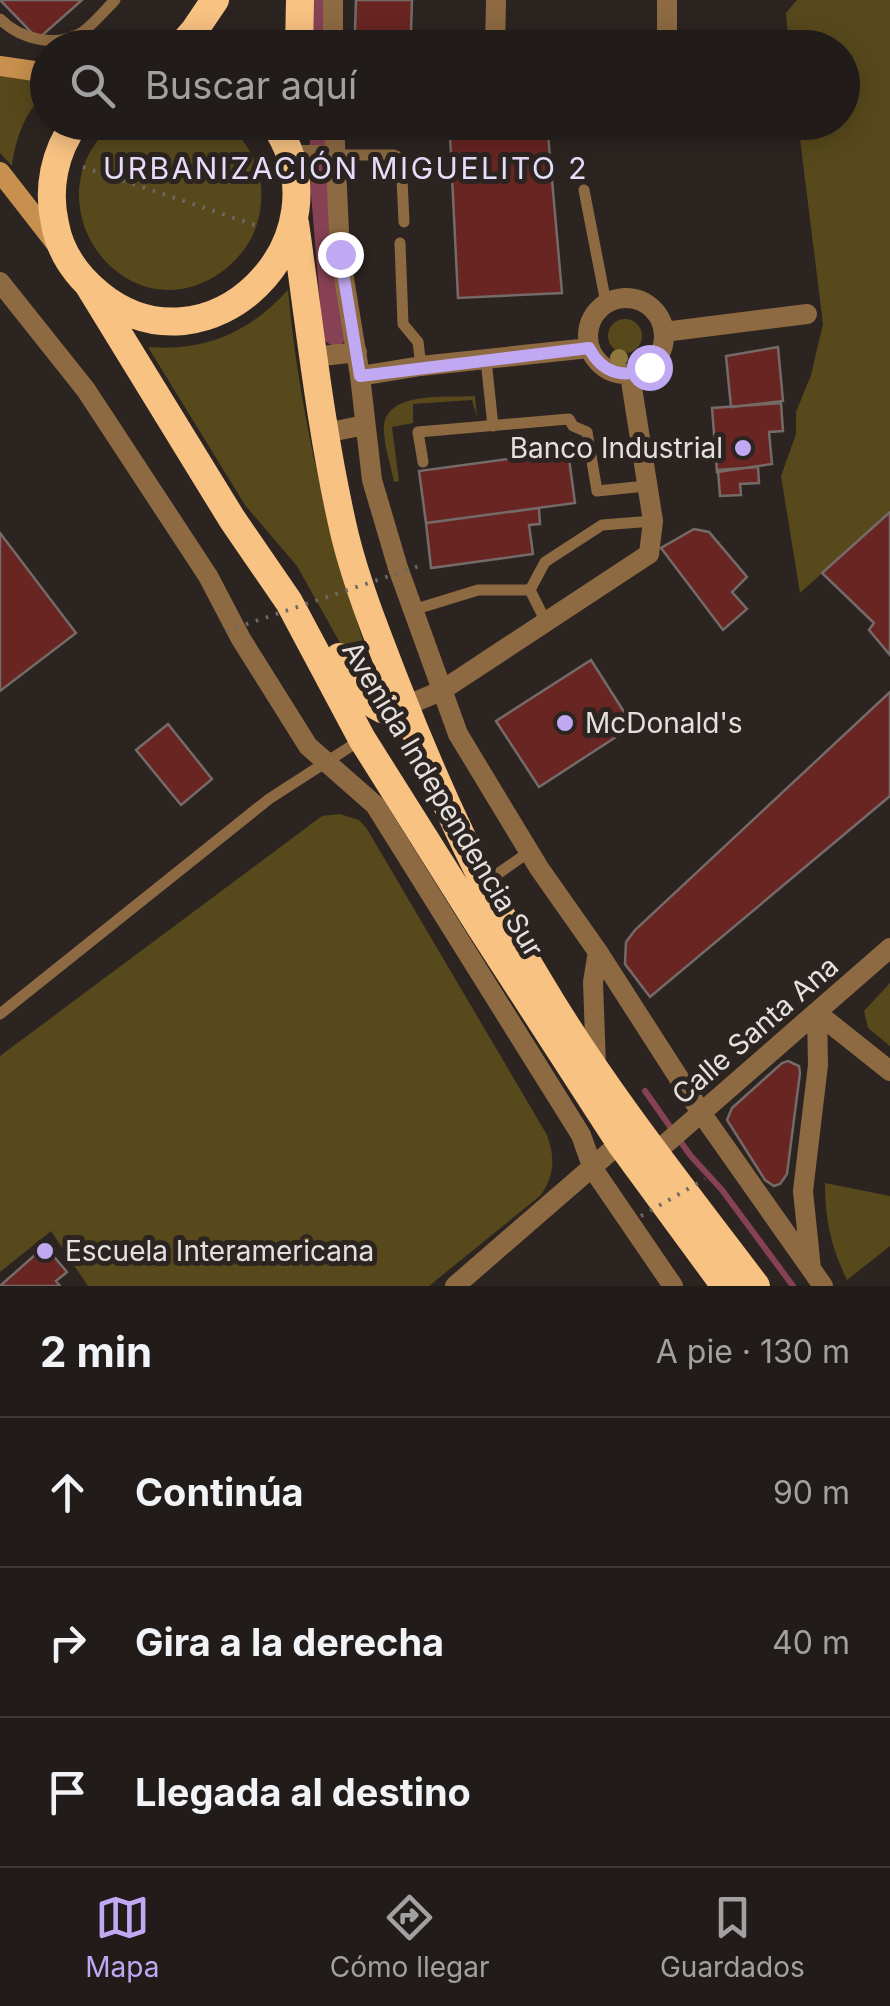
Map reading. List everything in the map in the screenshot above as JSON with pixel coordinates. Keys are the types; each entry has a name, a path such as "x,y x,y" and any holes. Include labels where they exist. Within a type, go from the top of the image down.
{"highway":[{"path":"195,30 215,0"},
{"path":"299,30 300,0"},
{"path":"66,140 51,190 56,232 82,278 104,298 140,315 160,319 200,317 237,302 268,276 294,224 298,140"},
{"path":"283,140 297,185"},
{"name":"Avenida Independencia Sur","path":"294,224 325,433 354,568 405,706 486,882 542,988 655,1153 756,1286"},
{"name":"Avenida Independencia Sur","path":"82,278 288,602 362,739 620,1143 725,1286"},
{"path":"232,518 286,569 367,700 390,712 405,706"}],"main road":[{"path":"0,66 30,71"},
{"name":"Avenida Independencia Sur","path":"0,172 82,278"}],"street":[{"path":"333,0 333,30"},
{"path":"495,30 496,0"},
{"path":"667,0 667,30"},
{"path":"335,140 340,254 357,352 372,480 458,734 529,852 702,1114 817,1279"},
{"path":"298,155 335,156"},
{"path":"0,282 86,390 208,576 241,639 308,746 375,805 581,1135 593,1169 673,1286"},
{"path":"618,298 643,302 653,309 664,332 658,357 649,367 630,375 603,367 589,348 590,322 606,303 618,298"},
{"path":"664,332 807,314"},
{"path":"360,376 589,348"},
{"path":"314,357 357,352"},
{"path":"405,706 441,692 650,554 652,521 630,375"},
{"path":"325,433 365,424"},
{"name":"Calle Santa Ana","path":"655,1153 890,948"},
{"path":"596,1067 593,982 598,952"},
{"path":"817,1013 890,1072"},
{"path":"817,1013 818,1065 804,1191 817,1279"},
{"path":"455,1286 620,1143"}],"lane":[{"path":"83,30 115,0"},
{"path":"0,19 30,37"},
{"path":"335,156 402,158 404,222"},
{"path":"584,190 606,303"},
{"path":"400,243 403,324 418,342 421,366"},
{"path":"486,360 493,426"},
{"path":"423,462 418,432 569,419 573,426 587,432 597,491 646,486"},
{"path":"530,590 545,562 602,525 652,521"},
{"path":"413,610 478,590 530,590"},
{"path":"530,590 546,622"},
{"path":"0,1014 269,800 362,739"},
{"path":"486,882 529,852"}],"path":[{"path":"78,165 261,227"},
{"path":"226,631 422,564"},
{"path":"641,1216 705,1179"}],"shaded area":[{"path":"797,0 890,0 890,512 800,593 781,476 796,434 796,412 811,375 823,324 800,140 860,140 860,30 788,30 786,13"},
{"path":"0,75 30,78 30,112 12,166 0,153"},
{"path":"101,140 242,140 255,162 261,186 255,230 235,261 220,273 184,288 151,288 121,275 98,252 83,222 79,188 89,155"},
{"path":"288,290 310,439 375,689 358,675 297,566 245,505 148,347 189,346 225,336 258,317"},
{"path":"625,319 637,324 642,336 637,348 625,353 613,348 608,336 613,324"},
{"path":"475,396 477,417 472,400 413,404 413,423 392,427 399,481 394,482 384,433 388,414 396,406 421,398"},
{"path":"340,814 359,820 367,829 547,1135 552,1166 541,1195 429,1286 88,1286 51,1231 0,1272 0,1056 322,816"},
{"path":"890,983 890,1046 868,1028 864,1011"},
{"path":"825,1183 890,1196 890,1246 847,1280 830,1233"}],"building":[{"path":"0,0 82,0 48,30 30,31"},
{"path":"356,0 412,0 411,30 355,30"},
{"path":"450,140 549,140 562,293 458,298"},
{"path":"778,347 783,401 731,407 726,356"},
{"name":"Banco Industrial","path":"781,403 783,431 769,432 772,464 717,472 712,408"},
{"path":"568,451 575,503 426,523 419,471"},
{"path":"758,467 759,483 740,484 741,495 720,496 718,470"},
{"path":"539,508 540,524 529,525 533,554 431,568 426,523"},
{"path":"890,512 890,655 869,630 874,623 822,573"},
{"path":"694,529 709,532 747,577 732,592 747,609 723,630 661,548"},
{"path":"0,533 76,633 0,691"},
{"name":"McDonald's","path":"591,660 633,726 539,787 496,721"},
{"path":"890,692 890,796 650,997 625,964 626,942 635,930"},
{"path":"168,724 212,779 181,805 136,750"},
{"path":"788,1061 799,1066 800,1073 787,1174 774,1186 765,1180 727,1120 732,1108"},
{"path":"45,1246 67,1272 56,1281 60,1286 0,1286"}],"waterway":[{"path":"321,0 322,30"},
{"path":"322,140 335,333"},
{"path":"645,1091 793,1286"}],"place":[{"name":"Banco Industrial","path":"743,448"},
{"name":"McDonald's","path":"565,723"},
{"name":"Escuela Interamericana","path":"45,1251"}],"district":[{"name":"URBANIZACIÓN MIGUELITO 2","path":"346,169"}],"route":[{"path":"340,254 360,376 589,348 594,359 613,373 630,375 649,367"}]}
